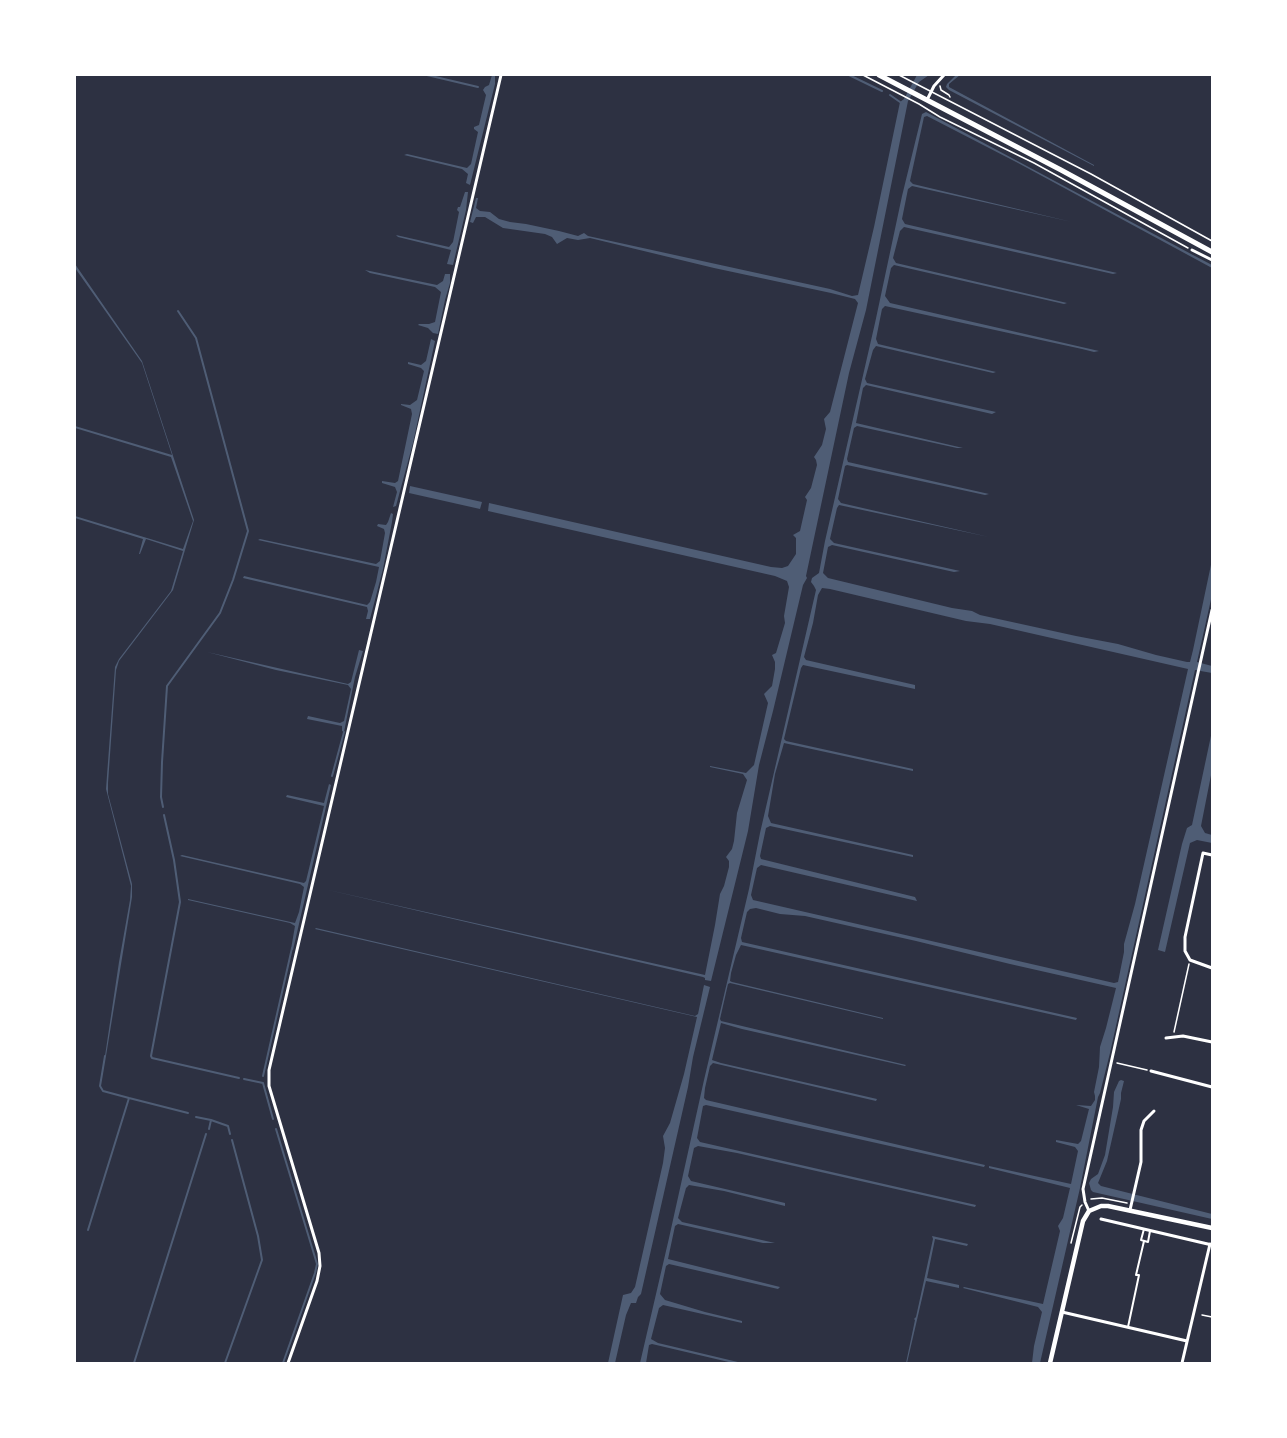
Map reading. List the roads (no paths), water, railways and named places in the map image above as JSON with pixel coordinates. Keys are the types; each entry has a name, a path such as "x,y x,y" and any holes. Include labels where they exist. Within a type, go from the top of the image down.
{"main road":[{"path":"879,75 1212,252"}],"street":[{"path":"288,1363 317,1281 320,1266 319,1253 269,1086 269,1070 501,75"},
{"path":"927,100 944,75"},
{"path":"1192,250 1212,260"},
{"path":"1089,1210 1083,1189 1212,610"},
{"path":"1212,855 1203,853 1185,937 1185,951 1190,960 1212,968"},
{"path":"1166,1038 1183,1036 1212,1042"},
{"path":"1151,1071 1212,1086"},
{"path":"1130,1210 1141,1162 1141,1130 1144,1121 1154,1111"},
{"path":"1050,1363 1083,1221 1089,1210 1108,1206 1212,1228"},
{"path":"1101,1219 1211,1244 1182,1363"},
{"path":"1128,1327 1139,1275 1136,1275 1144,1241 1141,1240 1144,1229"},
{"path":"1144,1241 1148,1242 1150,1230"},
{"path":"1062,1312 1187,1341"},
{"path":"1194,1313 1202,1315"}],"lane":[{"path":"899,75 1091,174 1212,241"}],"water":[{"path":"492,75 495,75 495,84 470,185 466,183 468,174 462,169 404,155 467,168 471,164 478,132 474,127 479,125 486,95 483,90 489,85"},
{"path":"917,75 929,75 919,82 908,101 866,310 849,373 807,578 803,585 759,765 748,831 711,981 703,977 324,889 705,975 720,894 729,867 726,857 732,849 737,813 747,780 743,774 710,766 746,773 754,765 768,703 764,694 772,686 775,669 772,655 776,653 785,623 789,587 787,581 775,576 488,511 489,503 771,567 788,566 796,554 796,538 793,535 800,531 807,500 805,497 811,488 817,465 814,457 822,445 826,429 824,419 830,412 858,303 855,299 831,293 590,238 578,240 567,238 557,244 552,237 545,234 503,228 485,217 476,217 473,223 470,222 476,198 478,198 476,208 480,211 490,212 499,219 510,222 578,236 584,233 588,236 830,289 852,296 858,295 900,102"},
{"path":"956,75 960,75 949,84 949,87 1094,166 949,90 946,87 947,84"},
{"path":"926,112 1212,265 1212,268 1018,163 927,116 924,117 910,181 913,184 1072,222 912,186 908,189 902,219 905,224 1117,273 1113,274 904,227 900,231 893,258 896,263 1067,303 894,265 891,268 885,296 890,303 1099,351 1094,352 885,306 882,309 876,339 878,344 996,372 876,346 865,379 867,383 996,412 992,414 866,385 863,388 856,423 963,448 857,426 854,428 848,462 989,494 847,465 838,499 841,503 989,537 839,505 830,539 834,543 960,571 954,572 832,545 828,547 823,573 828,578 972,611 980,615 1118,644 1190,662 1212,560 1212,595 1197,662 1212,666 1212,673 1195,670 1040,1363 1032,1363 1042,1312 1038,1307 963,1288 1043,1304 1060,1231 1058,1226 1063,1218 1070,1188 989,1168 989,1166 1071,1184 1078,1151 1075,1147 1056,1142 1056,1140 1078,1144 1081,1141 1089,1109 1076,1105 1091,1106 1095,1100 1100,1047 1116,988 805,916 780,914 756,908 747,912 742,942 1077,1018 1076,1020 741,945 736,955 730,981 883,1019 730,983 721,1021 906,1065 721,1023 712,1060 877,1099 876,1101 713,1063 710,1066 705,1088 704,1098 706,1100 985,1165 984,1167 706,1105 703,1106 697,1138 700,1142 976,1205 975,1207 698,1146 694,1148 688,1176 691,1181 785,1203 785,1206 689,1185 686,1188 678,1218 682,1222 775,1243 763,1243 678,1224 675,1226 668,1259 780,1287 778,1289 669,1264 666,1266 660,1294 665,1300 742,1321 742,1323 663,1305 659,1308 651,1339 658,1343 742,1363 733,1363 652,1344 649,1345 646,1363 640,1363 816,590 811,582 812,578 819,573 922,114","holes":["822,588 1188,669 1124,944 1118,982 1114,983 753,900 751,895 757,868 761,865 917,901 915,897 761,859 760,856 766,828 770,826 913,857 913,855 771,823 768,816 775,774 784,743 913,771 913,769 784,739 803,665 915,689 915,685 806,660 804,657 818,595"]},
{"path":"465,192 468,192 466,210 453,265 447,264 451,250 396,235 449,247 453,242 459,212 457,210"},
{"path":"75,264 142,361 194,520 173,590 119,661 116,670 108,794 132,884 132,897 106,1056 131,886 106,789 115,667 119,659 171,591 183,551 146,539 139,554 143,539 75,518 75,516 183,549 193,521 171,457 75,428 75,426 172,455 142,363 75,268"},
{"path":"365,270 437,285 443,281 445,274 450,274 438,334 418,325 435,322 441,292 435,287"},
{"path":"431,339 435,341 413,443 396,506 393,507 397,492 395,487 382,483 382,481 395,483 398,481 412,414 411,409 401,404 410,405 417,400 424,371 408,362 421,365 426,361"},
{"path":"410,486 482,502 480,509 409,493"},
{"path":"391,513 393,514 392,522 383,569 370,619 366,619 367,607 243,578 244,576 367,605 370,602 379,567 258,540 376,564 380,561 385,533 384,529 377,526 378,524 386,525"},
{"path":"359,650 363,651 355,677 344,732 342,726 307,719 308,716 340,723 344,721 351,689 348,685 276,670 207,652 348,684 351,682"},
{"path":"1212,731 1212,770 1201,826 1205,833 1212,835 1212,843 1197,840 1190,843 1165,952 1158,950 1182,844 1187,828 1192,825"},
{"path":"329,784 331,785 293,950 291,949 295,926 290,923 188,900 295,923 304,887 300,884 180,856 304,883 324,806 286,797 287,795 324,803"},
{"path":"316,928 695,1016 698,1014 704,985 710,987 641,1294 636,1303 631,1303 626,1315 615,1363 608,1363 623,1295 631,1293 635,1287 663,1163 665,1148 663,1136 670,1123 684,1074 697,1017"},
{"path":"1121,1080 1124,1081 1121,1099 1107,1161 1098,1183 1101,1186 1212,1214 1212,1219 1091,1190 1089,1183 1098,1174 1105,1155 1114,1092"},
{"path":"932,1236 968,1244 967,1246 935,1239 927,1278 959,1285 959,1288 926,1281 906,1363 933,1239"}],"waterway":[{"path":"427,75 478,87"},
{"path":"849,75 882,91"},
{"path":"890,95 900,102"},
{"path":"163,807 162,762 167,686 220,613 248,531 196,338 178,311"},
{"path":"332,776 344,732"},
{"path":"164,815 180,902 151,1056 239,1078"},
{"path":"263,1076 292,948"},
{"path":"105,1056 100,1086 103,1091 129,1098"},
{"path":"244,1079 263,1083 273,1119"},
{"path":"88,1230 129,1098 188,1113"},
{"path":"196,1117 211,1120"},
{"path":"209,1129 211,1120 228,1126 230,1134"},
{"path":"276,1129 317,1264 283,1363"},
{"path":"134,1363 206,1134"},
{"path":"225,1363 262,1260 258,1236 232,1140"}]}
